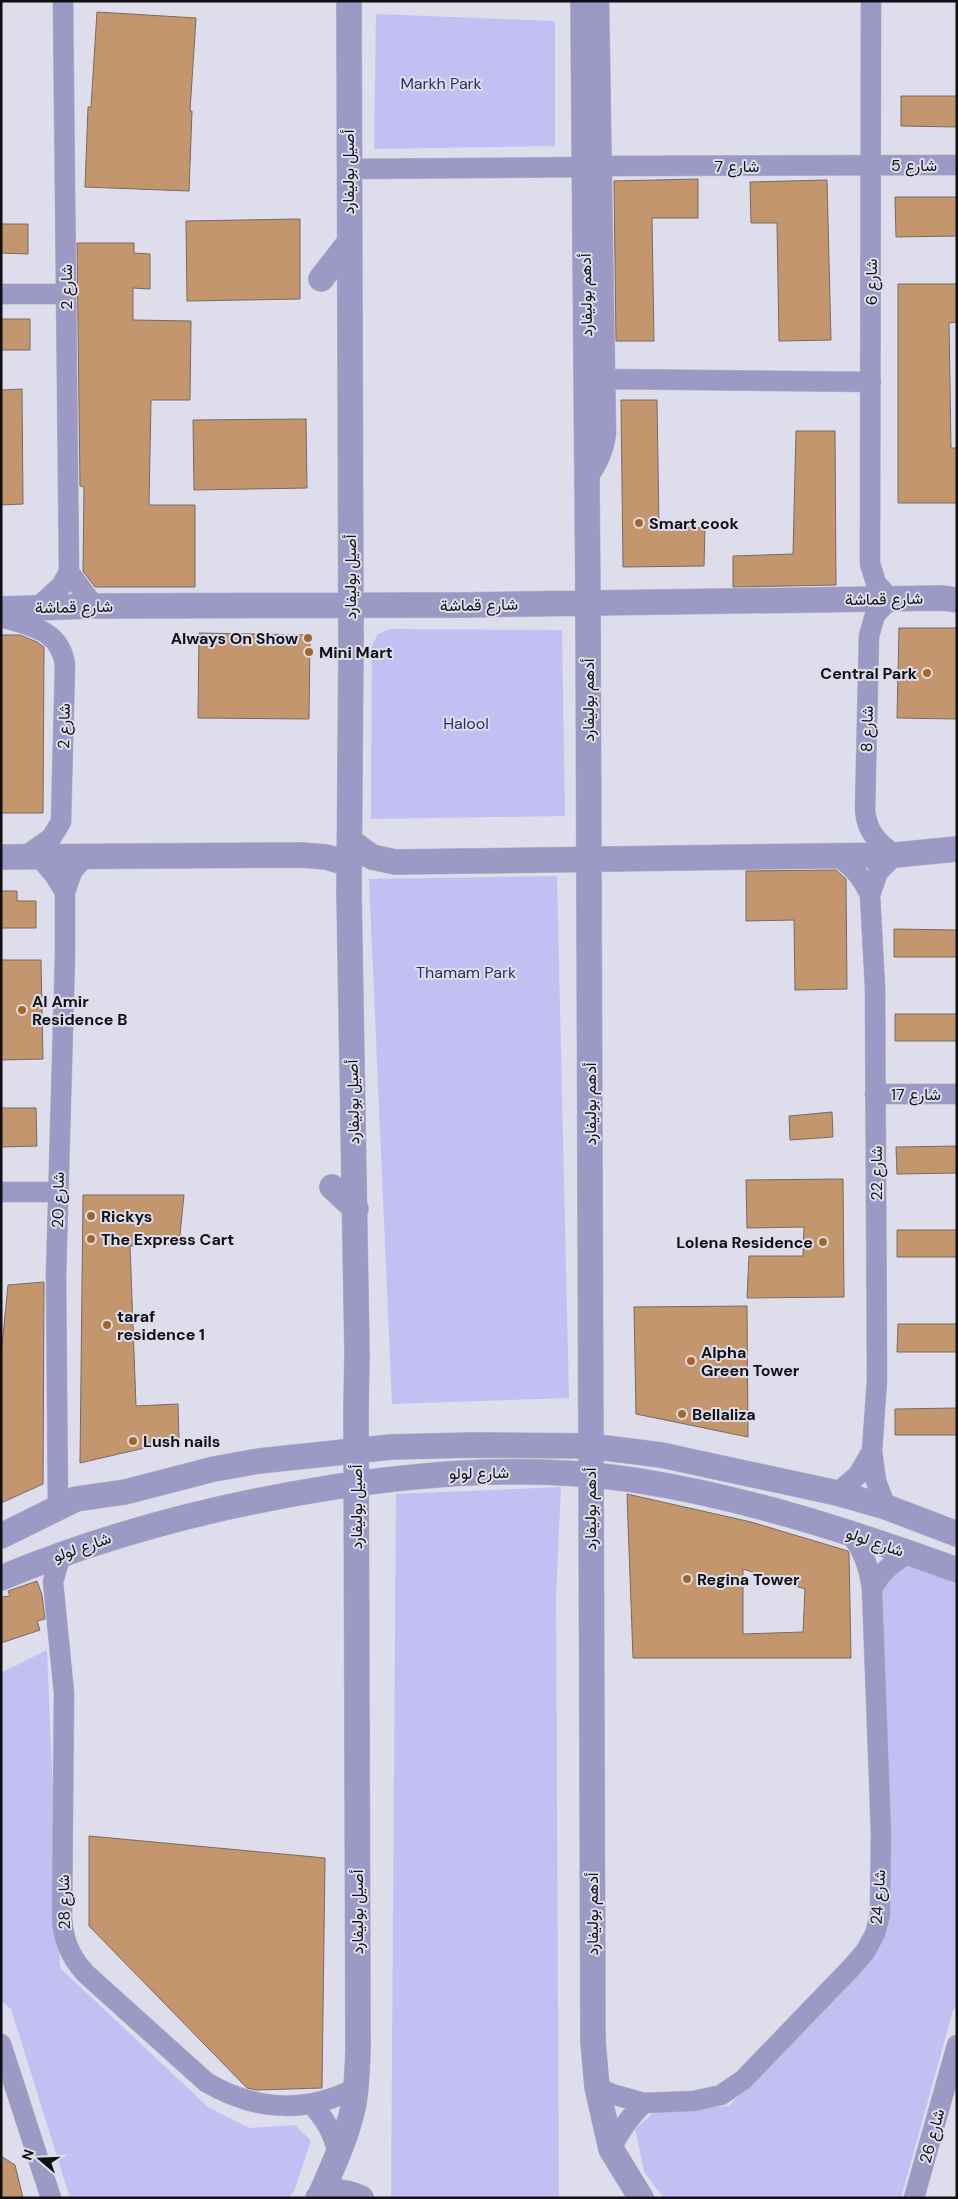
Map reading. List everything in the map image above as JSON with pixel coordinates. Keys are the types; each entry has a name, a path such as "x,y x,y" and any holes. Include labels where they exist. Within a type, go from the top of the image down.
{"street":[{"name":"شارع 2","path":"64,1 69,572"},
{"name":"أصيل بوليفارد","path":"319,2197 338,2153 352,2110 356,2088 358,2050 356,1209 350,852 348,1"},
{"name":"أدهم بوليفارد","path":"583,1 584,61 593,166 586,278 593,2042 597,2087 611,2149 641,2198"},
{"path":"587,478 595,468 604,447 606,433 603,251 593,166 600,98 599,1"},
{"name":"شارع 6","path":"871,1 870,564 876,583 890,599"},
{"path":"584,61 600,98"},
{"name":"شارع 7","path":"348,169 872,165"},
{"name":"شارع 5","path":"872,165 957,165"},
{"path":"321,279 349,243"},
{"path":"586,278 603,251"},
{"path":"1,294 66,294"},
{"path":"605,379 870,382"},
{"name":"شارع 6","path":"849,599 861,582 870,564"},
{"path":"38,607 52,596 69,572 94,606"},
{"name":"شارع قماشة","path":"1,609 94,606 350,606 849,599 957,600"},
{"name":"شارع 8","path":"890,599 875,615 870,636 866,810 868,828 872,836 894,855"},
{"name":"شارع 2","path":"1,617 48,633 58,644 65,665 61,822 51,838 21,857"},
{"path":"21,857 302,854 326,858 350,852 395,862 894,855 957,849"},
{"name":"شارع 22","path":"834,855 856,871 865,883 870,895 876,987 877,1380 872,1450 876,1481 886,1507"},
{"name":"شارع 22","path":"870,895 878,872 894,855"},
{"name":"شارع 20","path":"58,1508 56,1356 65,892 72,872 85,856"},
{"path":"21,857 53,873 65,892"},
{"name":"شارع 17","path":"876,1094 957,1094"},
{"path":"332,1187 356,1209"},
{"path":"1,1192 58,1192"},
{"name":"شارع لولو","path":"1,1536 82,1498 126,1492 169,1479 223,1467 268,1460 391,1447 472,1445 590,1446 661,1455 837,1493 886,1507 957,1534"},
{"name":"شارع 22","path":"837,1493 858,1475 872,1450"},
{"name":"شارع لولو","path":"1,1578 106,1538 190,1515 278,1497 357,1484 408,1477 473,1472 537,1472 590,1475 675,1487 717,1496 849,1532 957,1570"},
{"name":"شارع 24","path":"597,2087 612,2094 644,2103 708,2099 733,2088 852,1967 865,1952 875,1934 880,1915 881,1832 872,1588 865,1558 849,1532"},
{"path":"872,1588 878,1577 888,1567 910,1553"},
{"name":"شارع 28","path":"61,1554 53,1582 64,1693 62,1917 67,1947 74,1961 84,1973 206,2082 228,2095 251,2103 312,2105 356,2088"},
{"path":"26,1568 41,1573 53,1582"},
{"path":"1,2044 51,2198"},
{"name":"شارع 26","path":"914,2198 957,2045"},
{"path":"611,2149 619,2132 630,2116 644,2103"},
{"path":"312,2105 325,2118 333,2135 338,2153"},
{"path":"319,2197 330,2192 341,2191 361,2198"}],"green space":[{"name":"Markh Park","path":"376,14 555,21 555,146 374,149"},
{"name":"Halool","path":"390,629 562,630 565,816 371,819 372,645 378,634"},
{"name":"Thamam Park","path":"557,876 569,1398 392,1404 369,879"},
{"path":"561,1487 556,1596 559,2198 391,2198 396,1494"},
{"path":"923,1562 957,1578 957,2007 953,2010 901,2198 664,2198 644,2172 635,2129 656,2111 729,2106 885,1937 872,1589 905,1566"},
{"path":"47,1650 60,1968 208,2107 249,2128 295,2125 311,2141 295,2189 289,2198 70,2198 11,2009 1,2001 1,1673"}],"building":[{"path":"97,12 196,18 190,111 192,111 189,191 85,187 88,107 91,107"},
{"path":"901,96 957,96 957,127 901,126"},
{"path":"698,179 698,218 652,218 654,341 616,341 614,181"},
{"path":"827,180 831,340 779,341 777,223 751,223 750,182"},
{"path":"895,197 957,197 957,236 896,237"},
{"path":"300,219 300,299 187,301 186,221"},
{"path":"1,224 28,224 28,254 1,253"},
{"path":"77,243 134,243 134,253 150,254 150,289 133,288 133,320 191,321 190,400 151,400 149,505 195,505 195,587 95,587 83,571 84,487 80,486"},
{"path":"898,284 957,284 957,322 949,323 951,448 957,448 957,503 898,503"},
{"path":"1,319 30,319 30,350 1,350"},
{"path":"22,389 23,504 1,505 1,390"},
{"path":"621,400 657,400 659,527 705,528 704,566 623,567"},
{"path":"306,419 307,488 194,490 193,420"},
{"path":"796,431 835,431 836,585 733,587 733,556 793,554"},
{"name":"Central Park","path":"899,628 957,628 957,719 897,718"},
{"path":"199,633 310,635 309,719 198,718"},
{"path":"1,635 20,635 44,647 43,813 1,813"},
{"path":"836,870 846,879 847,989 795,990 794,920 746,921 746,871"},
{"path":"1,891 17,891 17,901 36,901 36,928 1,928"},
{"path":"894,929 957,930 957,957 894,957"},
{"name":"Al Amir Residence B","path":"1,960 41,960 43,1059 1,1060"},
{"path":"895,1014 957,1014 957,1041 895,1041"},
{"path":"1,1108 36,1108 37,1146 1,1147"},
{"path":"832,1112 833,1137 790,1140 789,1116"},
{"path":"957,1146 957,1173 897,1174 896,1147"},
{"name":"Lolena Residence","path":"843,1179 844,1297 747,1298 749,1256 803,1256 804,1227 747,1228 746,1180"},
{"name":"taraf residence 1","path":"83,1195 184,1195 179,1244 130,1246 136,1406 178,1404 179,1440 80,1463"},
{"path":"897,1230 957,1230 957,1257 897,1257"},
{"path":"44,1282 43,1484 1,1503 1,1356 8,1285"},
{"name":"Alpha Green Tower","path":"747,1306 748,1437 636,1414 634,1307"},
{"path":"898,1324 957,1324 957,1352 897,1352"},
{"path":"957,1408 957,1435 895,1435 895,1409"},
{"name":"Regina Tower","path":"627,1494 751,1522 848,1551 851,1658 633,1658","holes":["743,1569 805,1589 803,1632 743,1634"]},
{"path":"37,1581 42,1595 45,1619 37,1621 40,1630 1,1643 1,1597 10,1596 8,1591"},
{"path":"89,1836 325,1858 322,2088 256,2090 247,2088 89,1926"},
{"path":"1,2156 15,2165 23,2198 1,2198"}],"place":[{"name":"Smart cook","path":"639,523"},
{"name":"Always On Show","path":"308,638"},
{"name":"Mini Mart","path":"309,652"},
{"name":"Central Park","path":"927,673"},
{"name":"Al Amir Residence B","path":"22,1010"},
{"name":"Rickys","path":"91,1216"},
{"name":"The Express Cart","path":"91,1239"},
{"name":"Lolena Residence","path":"823,1242"},
{"name":"taraf residence 1","path":"107,1325"},
{"name":"Alpha Green Tower","path":"691,1361"},
{"name":"Bellaliza","path":"682,1414"},
{"name":"Lush nails","path":"133,1441"},
{"name":"Regina Tower","path":"687,1579"}]}
